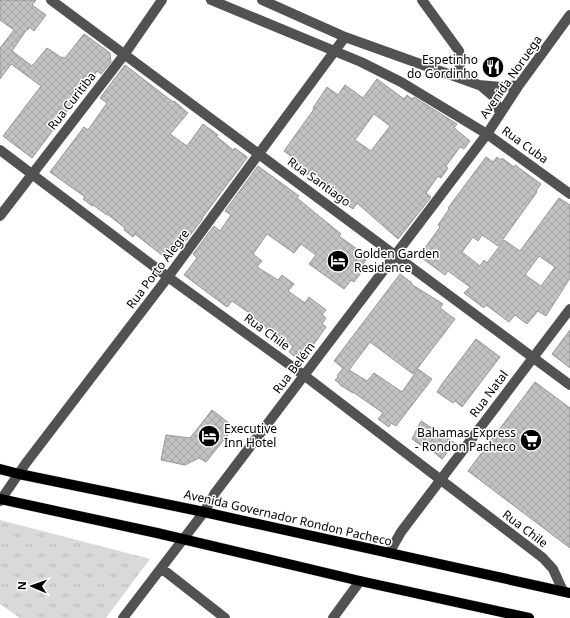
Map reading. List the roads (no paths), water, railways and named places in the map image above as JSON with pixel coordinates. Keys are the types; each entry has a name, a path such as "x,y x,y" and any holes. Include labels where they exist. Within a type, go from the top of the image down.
{"main road":[{"name":"Avenida Governador Rondon Pacheco","path":"0,469 204,512 567,592"},
{"path":"0,500 529,618"}],"street":[{"name":"Rua Santiago","path":"52,0 570,385"},
{"name":"Rua Curitiba","path":"0,216 124,55 162,0"},
{"name":"Rua Cuba","path":"211,0 361,62 401,82 487,134 570,194"},
{"path":"262,0 345,37 479,85 501,88 519,85"},
{"path":"422,0 459,51 461,65 457,77"},
{"name":"Avenida Noruega","path":"487,134 519,85 570,15"},
{"name":"Rua Porto Alegre","path":"0,500 18,474 260,154 345,37"},
{"path":"479,85 494,97 500,113"},
{"name":"Rua Belém","path":"123,618 204,512 214,493 305,376 487,134"},
{"name":"Rua Chile","path":"0,150 168,277 305,376 543,558 553,569 567,592"},
{"name":"Rua Natal","path":"389,553 401,532 570,309"},
{"path":"161,568 225,618"},
{"path":"333,618 360,581"}],"place":[{"name":"Espetinho do Gordinho","path":"493,67"},
{"name":"Golden Garden Residence","path":"338,261"},
{"name":"Executive Inn Hotel","path":"209,436"},
{"name":"Bahamas Express - Rondon Pacheco","path":"531,440"}]}
